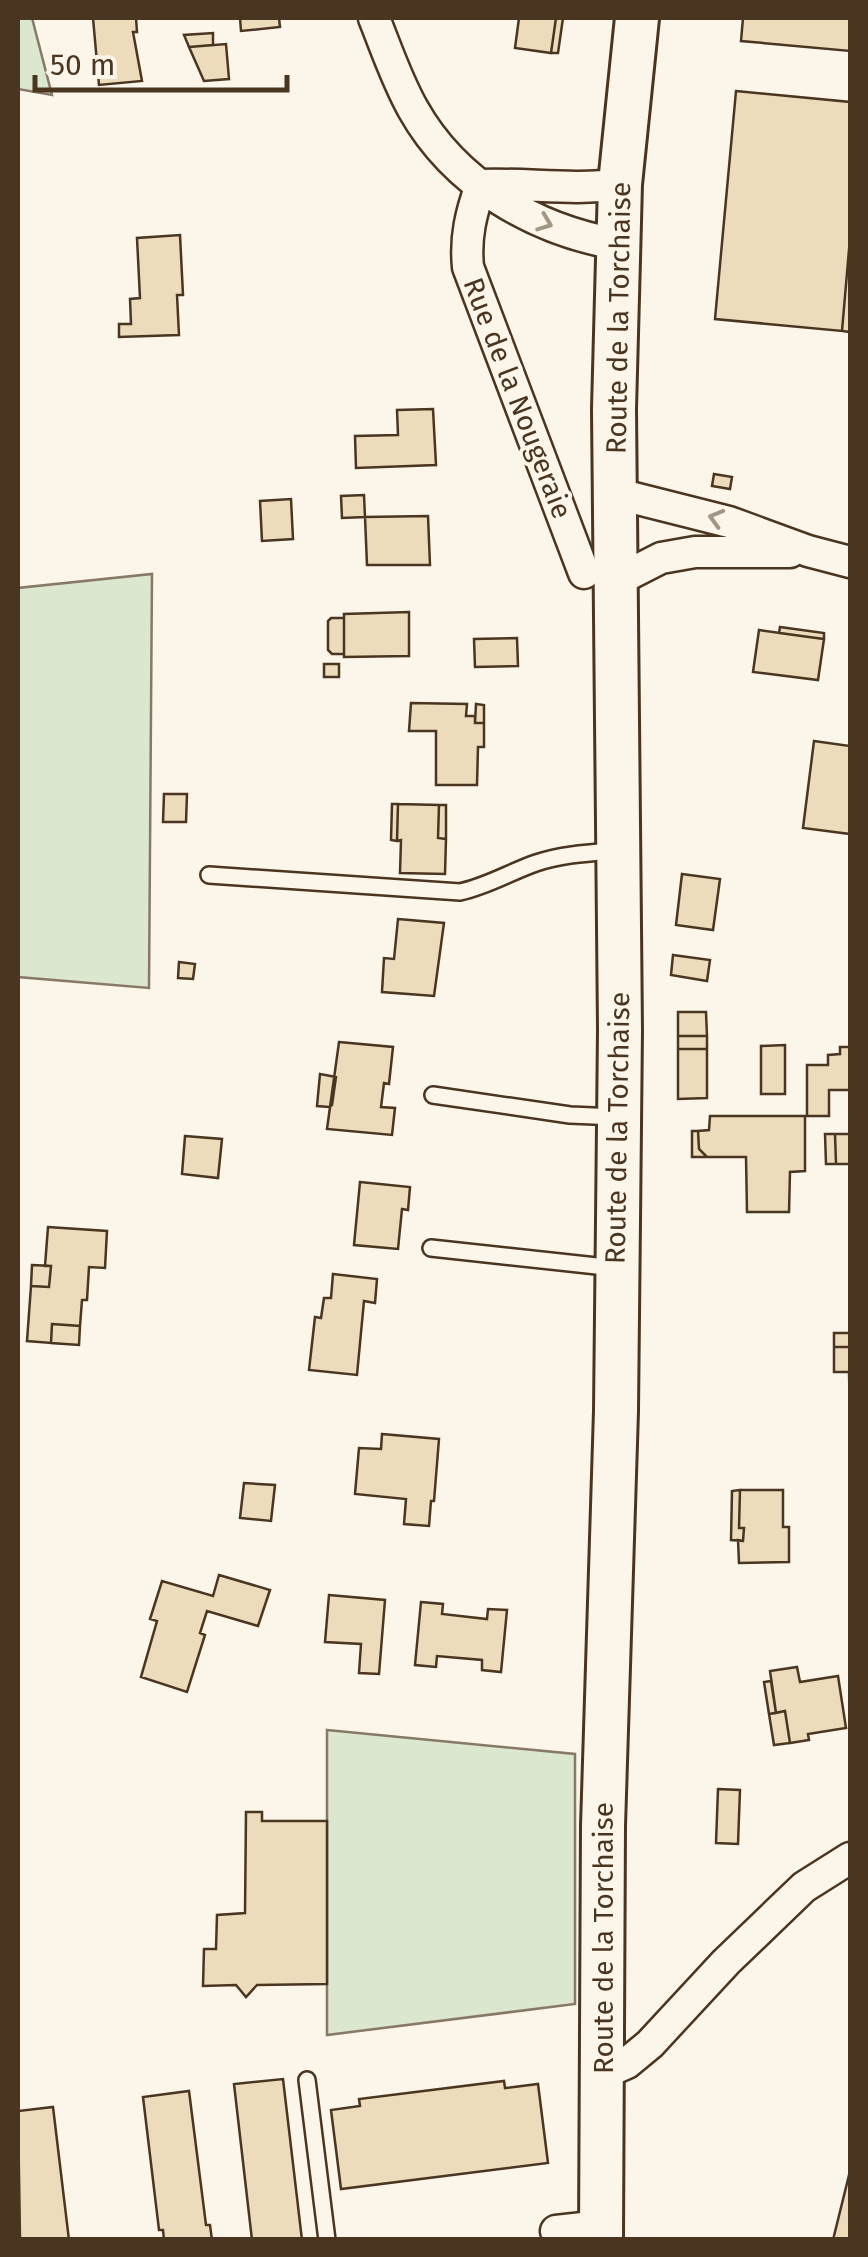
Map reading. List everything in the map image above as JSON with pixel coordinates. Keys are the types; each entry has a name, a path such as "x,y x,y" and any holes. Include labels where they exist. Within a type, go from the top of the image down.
{"main road":[{"name":"Route de la Torchaise","path":"602,2233 602,1826 616,1411 620,851 600,577 614,494 617,244 637,18"}],"street":[{"path":"374,18 414,111 454,163 513,210 590,240 617,244"},
{"path":"481,185 554,188 620,184"},
{"name":"Rue de la Nougeraie","path":"481,185 470,216 468,267 600,577"},
{"path":"614,494 729,522 808,552 850,562"},
{"path":"600,577 660,558 695,552 808,552"},
{"path":"602,2074 626,2064 650,2044 726,1962 804,1887 850,1858"},
{"path":"556,2231 602,2233"}],"lane":[{"path":"208,875 460,892 481,888 535,863 567,854 620,851"},
{"path":"433,1095 570,1115 618,1117"},
{"path":"431,1248 615,1268"},
{"path":"307,2080 327,2240"}],"green space":[{"path":"18,18 32,18 52,95 18,89"},
{"path":"152,574 149,988 18,977 18,588"},
{"path":"327,1730 575,1754 575,2004 327,2035"}],"building":[{"path":"93,18 136,18 137,32 133,32 142,81 99,85"},
{"path":"240,18 279,18 280,27 241,31"},
{"path":"519,18 556,18 551,53 515,48"},
{"path":"556,18 563,18 558,53 551,53"},
{"path":"743,18 850,18 850,51 741,41"},
{"path":"213,33 213,45 189,47 184,35"},
{"path":"226,44 229,79 204,81 189,47"},
{"path":"736,91 850,102 850,238 842,331 715,319"},
{"path":"180,235 183,295 177,295 179,335 119,337 119,324 131,324 130,299 140,298 137,238"},
{"path":"850,238 850,332 842,331"},
{"path":"433,409 436,465 356,468 355,436 398,435 397,410"},
{"path":"714,474 732,477 730,489 712,486"},
{"path":"364,495 365,517 342,518 341,496"},
{"path":"291,499 293,539 262,541 260,501"},
{"path":"428,516 430,565 367,565 365,517"},
{"path":"409,612 409,656 344,657 344,614"},
{"path":"331,618 344,618 344,654 328,650"},
{"path":"780,627 824,633 824,639 779,633"},
{"path":"759,630 824,639 818,680 753,672"},
{"path":"517,638 518,666 475,667 474,639"},
{"path":"324,664 339,664 339,677 324,677"},
{"path":"411,703 467,704 466,716 475,716 475,723 484,723 484,747 478,747 477,785 436,785 436,731 409,731"},
{"path":"476,704 484,705 484,723 475,723"},
{"path":"814,741 850,746 850,834 803,828"},
{"path":"164,794 187,794 186,822 163,822"},
{"path":"392,804 398,804 397,841 391,840"},
{"path":"398,804 439,805 438,838 446,839 445,874 400,873"},
{"path":"439,805 446,805 446,839 438,838"},
{"path":"682,874 720,879 713,930 676,925"},
{"path":"398,919 444,923 434,996 382,992 384,958 394,959"},
{"path":"673,955 710,960 707,981 671,975"},
{"path":"179,962 195,964 193,979 178,978"},
{"path":"678,1012 706,1012 707,1036 678,1036"},
{"path":"678,1036 707,1036 707,1049 678,1049"},
{"path":"339,1042 393,1047 389,1084 384,1083 381,1107 395,1108 392,1135 327,1129"},
{"path":"785,1045 785,1094 761,1094 761,1046"},
{"path":"840,1047 850,1047 850,1090 829,1090 829,1116 807,1116 807,1065 828,1065 828,1055 840,1054"},
{"path":"678,1049 707,1049 707,1098 678,1099"},
{"path":"320,1074 336,1077 329,1107 317,1106"},
{"path":"710,1116 805,1116 805,1171 790,1172 789,1212 747,1212 746,1157 707,1157 699,1149 698,1131 709,1130"},
{"path":"692,1131 698,1131 699,1149 707,1157 692,1157"},
{"path":"825,1134 835,1134 836,1164 826,1164"},
{"path":"835,1134 850,1134 850,1164 836,1164"},
{"path":"185,1136 222,1139 218,1178 182,1174"},
{"path":"360,1182 410,1187 408,1210 402,1209 398,1249 354,1245"},
{"path":"48,1227 107,1231 105,1268 89,1267 80,1326 52,1324 51,1343 27,1341 31,1286 49,1287 51,1266 45,1266"},
{"path":"32,1265 51,1266 49,1287 31,1286"},
{"path":"333,1274 377,1279 375,1303 364,1301 357,1375 309,1370 315,1317 321,1318 324,1298 331,1298"},
{"path":"52,1324 80,1326 79,1345 51,1343"},
{"path":"834,1333 850,1333 850,1347 834,1347"},
{"path":"834,1347 850,1347 850,1418 849,1372 834,1372"},
{"path":"382,1434 439,1439 429,1526 404,1524 406,1499 355,1494 359,1448 381,1449"},
{"path":"244,1483 275,1485 271,1521 240,1518"},
{"path":"740,1490 783,1490 783,1527 789,1527 789,1562 739,1563 738,1540 743,1541 744,1528 739,1528"},
{"path":"740,1490 739,1528 744,1528 743,1541 731,1540 732,1491"},
{"path":"219,1575 270,1590 258,1626 207,1611 200,1633 205,1635 187,1692 141,1677 157,1621 150,1619 162,1581 213,1596"},
{"path":"329,1595 385,1600 379,1674 359,1673 361,1644 325,1642"},
{"path":"421,1602 443,1604 442,1614 487,1619 488,1609 507,1610 501,1672 482,1670 482,1660 437,1656 436,1667 415,1665"},
{"path":"797,1667 800,1682 838,1676 846,1728 808,1734 809,1740 790,1743 785,1711 776,1713 770,1671"},
{"path":"771,1681 776,1713 769,1714 764,1682"},
{"path":"785,1711 790,1743 774,1745 769,1714"},
{"path":"718,1789 740,1790 738,1844 716,1843"},
{"path":"246,1812 262,1812 262,1821 327,1821 327,1984 257,1985 246,1997 236,1985 203,1986 204,1949 216,1949 217,1915 245,1913"},
{"path":"283,2079 302,2240 252,2240 234,2084"},
{"path":"504,2081 505,2088 538,2084 548,2163 341,2189 331,2110 360,2106 359,2099"},
{"path":"189,2091 206,2225 210,2225 212,2240 164,2240 163,2230 159,2230 143,2097"},
{"path":"53,2107 69,2240 20,2240 18,2111"},
{"path":"850,2171 850,2240 833,2240"}]}
